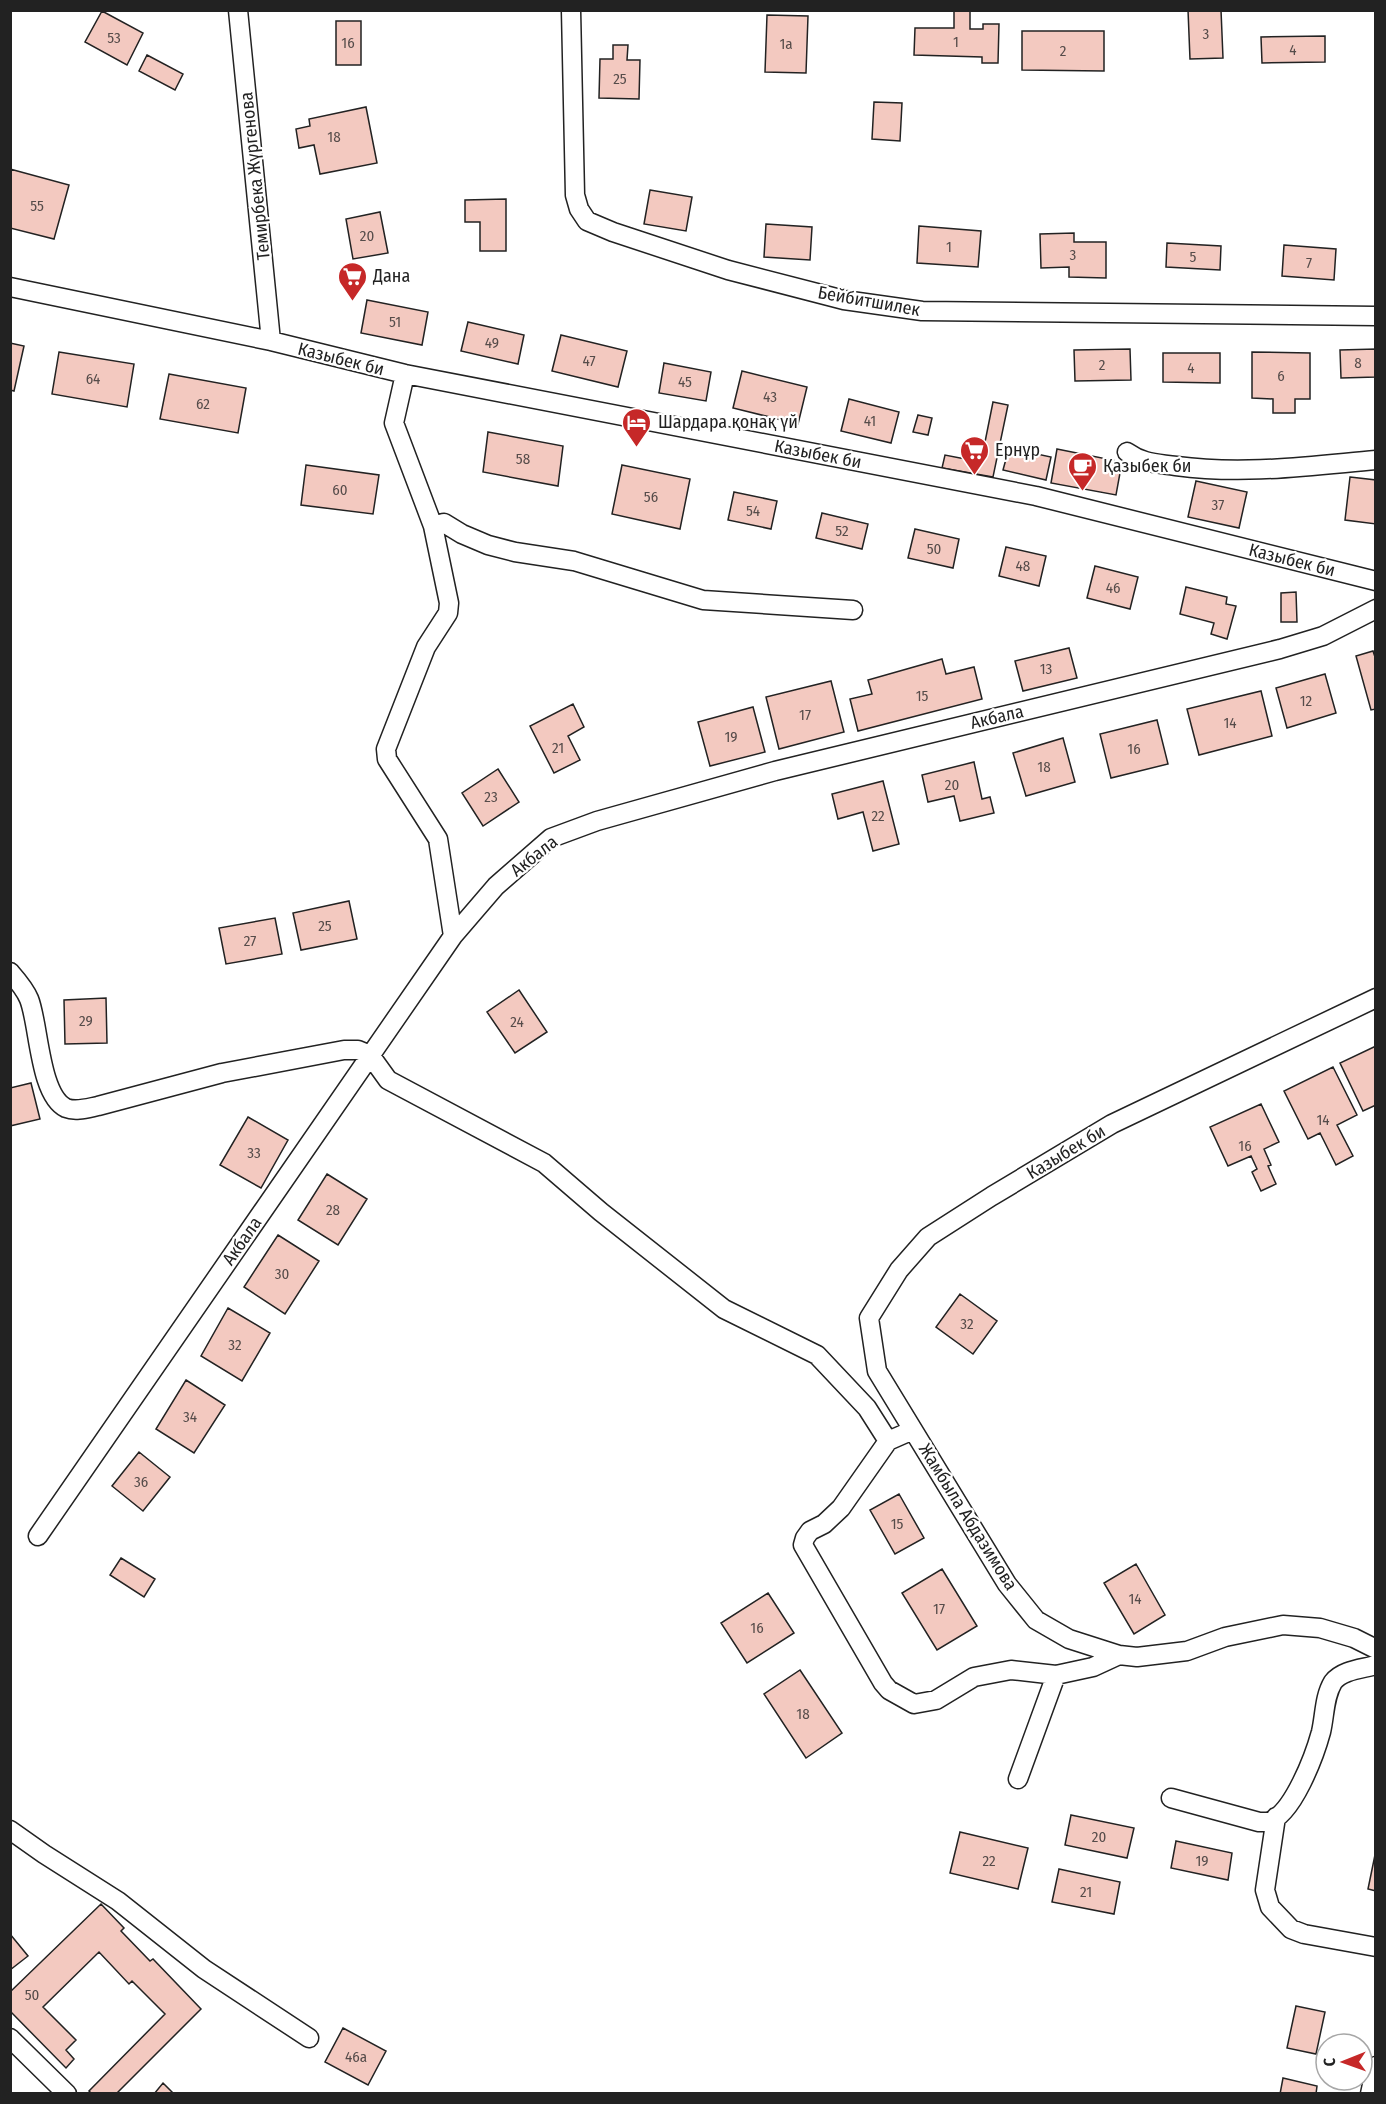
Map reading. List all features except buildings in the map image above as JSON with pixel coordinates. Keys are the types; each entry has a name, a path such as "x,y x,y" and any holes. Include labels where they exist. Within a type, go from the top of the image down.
{"street":[{"name":"Темирбека Жүргенова","path":"238,10 271,341"},
{"name":"Бейбитшилек","path":"570,10 575,195 579,209 587,221 613,232 728,270 844,300 922,311 1376,316"},
{"name":"Казыбек би","path":"10,287 271,341 405,375 1036,496 1376,581"},
{"path":"405,375 394,423 433,526 449,603 448,613 426,647 386,749 387,759 438,838 453,936"},
{"path":"1127,452 1139,461 1198,469 1242,471 1376,460"},
{"path":"433,526 444,523 488,545 515,552 574,561 703,600 853,610"},
{"name":"Акбала","path":"38,1536 453,936 496,886 551,838 645,806 808,763 1280,649 1323,636 1376,609"},
{"path":"10,972 29,999 40,1058 53,1093 68,1109 77,1110 98,1106 222,1073 344,1050 358,1050 370,1055 388,1080 544,1163 601,1212 724,1309 817,1355 867,1408 888,1441"},
{"name":"Казыбек би","path":"893,1396 877,1371 869,1318 899,1270 928,1237 1113,1124 1376,998"},
{"name":"Жамбыла Абдазимова","path":"893,1396 1007,1584 1036,1620 1069,1639 1119,1655"},
{"path":"914,1430 888,1441 841,1508 824,1524 810,1531 803,1545 884,1683 889,1690 914,1704 936,1700 974,1677 1011,1670 1056,1675 1093,1667 1119,1655 1137,1657 1187,1651 1225,1637 1283,1624 1320,1628 1354,1638 1376,1649"},
{"path":"1171,1798 1259,1822 1268,1822 1276,1817 1301,1787 1321,1731 1324,1707 1334,1682 1343,1673 1376,1665"},
{"path":"1018,1779 1056,1675"},
{"path":"1276,1817 1265,1890 1270,1907 1291,1929 1304,1934 1376,1947"},
{"path":"10,1830 118,1901 204,1969 309,2038"},
{"path":"10,2037 67,2094"},
{"path":"1370,2094 1376,2066"}],"place":[{"name":"Дана","path":"352,302"},
{"name":"Шардара қонақ үй","path":"637,448"},
{"name":"Ернұр","path":"974,476"},
{"name":"Қазыбек би","path":"1082,492"}]}
